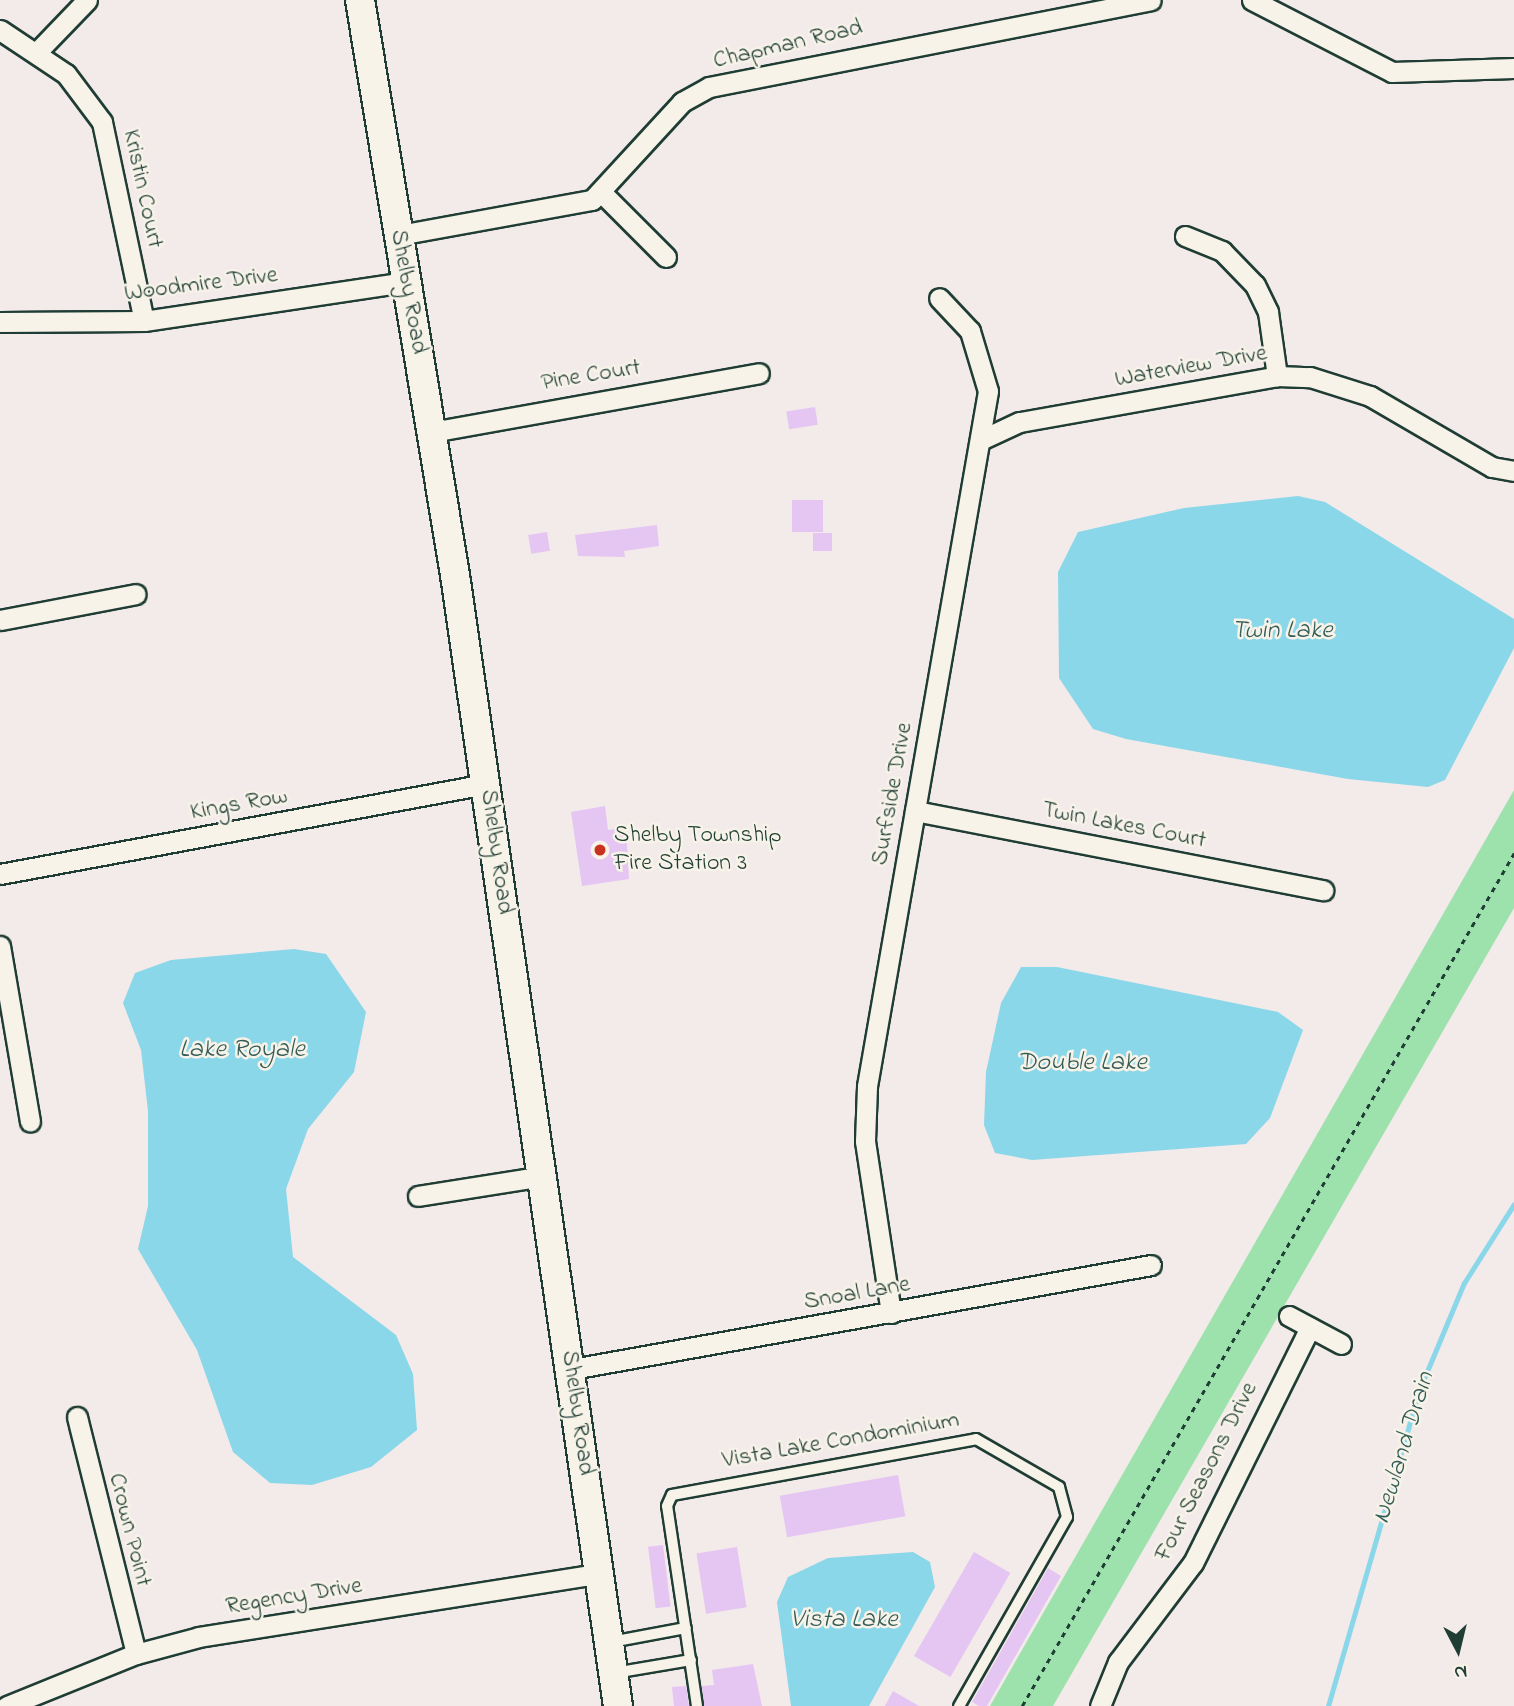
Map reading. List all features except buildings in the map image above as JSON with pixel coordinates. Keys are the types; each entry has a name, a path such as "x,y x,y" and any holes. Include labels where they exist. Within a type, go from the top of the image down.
{"street":[{"path":"37,52 87,0"},
{"name":"Shelby Road","path":"360,0 432,432 486,784 572,1369 618,1706"},
{"name":"Chapman Road","path":"603,194 682,102 709,87 1151,0"},
{"path":"1252,0 1277,4 1392,72 1514,68"},
{"name":"Kristin Court","path":"0,30 37,52 82,90 106,130 144,321"},
{"path":"399,235 559,209 603,194 666,257"},
{"path":"1185,236 1222,251 1255,285 1268,312 1277,376"},
{"name":"Woodmire Drive","path":"0,322 144,321 406,282"},
{"name":"Surfside Drive","path":"891,1313 864,1111 915,811 985,438 988,391 982,358 970,331 939,298"},
{"name":"Pine Court","path":"432,432 759,373"},
{"name":"Waterview Drive","path":"985,438 1020,422 1277,376 1331,382 1370,396 1492,467 1514,471"},
{"path":"0,620 136,594"},
{"name":"Kings Row","path":"0,874 486,784"},
{"name":"Twin Lakes Court","path":"915,811 1323,890"},
{"path":"0,946 30,1121"},
{"path":"418,1196 544,1176"},
{"name":"Snoal Lane","path":"572,1369 1151,1265"},
{"path":"1289,1316 1341,1344"},
{"name":"Four Seasons Drive","path":"1100,1706 1118,1662 1193,1563 1310,1327"},
{"name":"Crown Point","path":"77,1417 136,1654"},
{"name":"Regency Drive","path":"6,1706 136,1654 232,1630 599,1574"}],"lane":[{"name":"Vista Lake Condominium","path":"697,1706 667,1506 672,1495 976,1438 1059,1487 1067,1517 959,1706"},
{"path":"609,1642 686,1628"},
{"path":"614,1673 691,1660"}],"path":[{"path":"1021,1706 1514,853"}],"green space":[{"path":"1514,790 1514,908 1053,1706 990,1706"}],"water":[{"name":"Twin Lake","path":"1298,496 1325,502 1514,619 1514,648 1445,780 1428,787 1348,779 1126,739 1093,729 1059,678 1058,572 1078,532 1184,508"},
{"name":"Lake Royale","path":"294,949 326,954 366,1012 354,1072 308,1129 286,1189 293,1257 396,1335 413,1374 417,1430 371,1467 312,1485 270,1483 233,1452 197,1350 138,1249 148,1206 148,1111 141,1050 123,1003 135,973 171,960"},
{"name":"Double Lake","path":"1021,967 1057,967 1278,1012 1303,1030 1270,1118 1246,1144 1032,1160 995,1153 984,1125 986,1072 1001,1003"},
{"name":"Vista Lake","path":"913,1552 930,1562 935,1587 869,1706 791,1706 777,1602 788,1577 828,1558"}],"waterway":[{"name":"Newland Drain","path":"1328,1706 1420,1388 1464,1283 1514,1204"}],"place":[{"name":"Shelby Township Fire Station 3","path":"600,850"}]}
